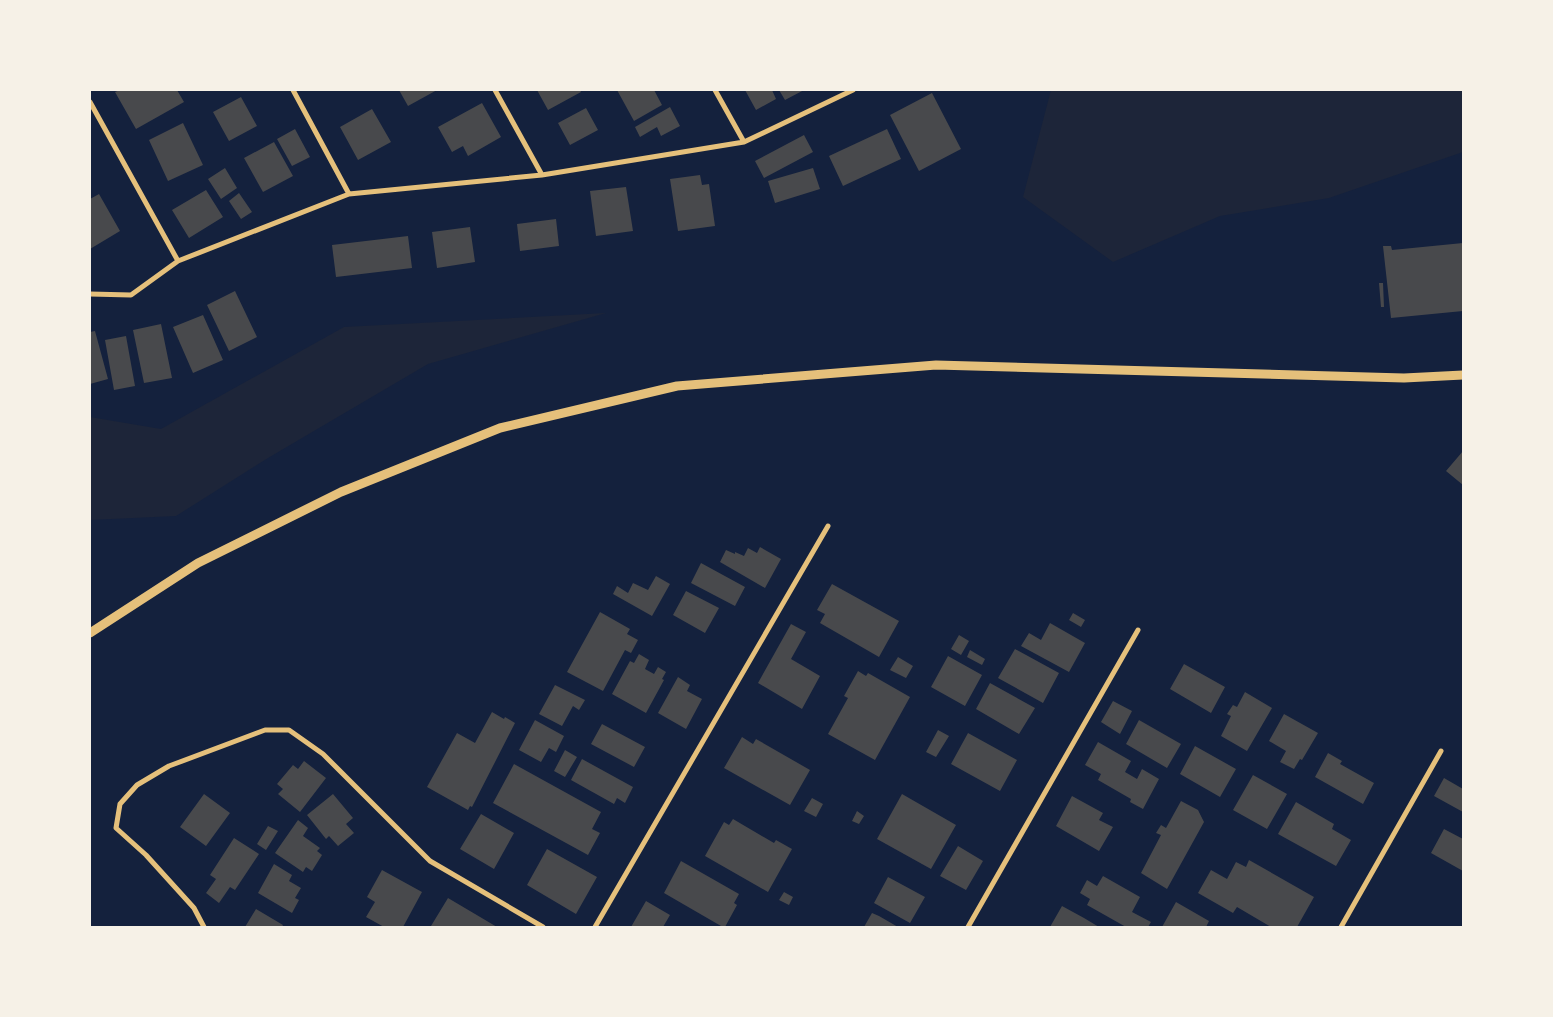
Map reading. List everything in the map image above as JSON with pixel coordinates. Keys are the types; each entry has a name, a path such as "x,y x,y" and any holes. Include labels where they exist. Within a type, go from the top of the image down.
{"street":[{"path":"293,90 349,194"},
{"path":"495,90 542,175"},
{"path":"715,90 744,142"},
{"path":"90,294 131,295 178,261 349,194 542,175 744,142 853,90"},
{"path":"90,102 178,261"},
{"path":"90,633 198,563 341,492 500,428 677,386 936,365 1404,378 1463,375"},
{"path":"594,927 828,526"},
{"path":"968,927 1138,630"},
{"path":"204,927 194,908 146,855 116,828 120,804 137,785 169,766 265,730 290,730 324,754 430,861 542,927"},
{"path":"1341,927 1441,752"}],"shaded area":[{"path":"1051,90 1463,90 1463,152 1329,198 1220,216 1113,262 1023,197"},
{"path":"606,313 428,364 268,458 176,516 90,520 90,417 161,429 344,327"}],"building":[{"path":"120,90 177,90 184,102 136,129 115,92"},
{"path":"399,90 437,90 408,106"},
{"path":"537,90 580,90 581,92 548,110"},
{"path":"617,90 654,90 662,105 634,121"},
{"path":"745,90 772,90 776,99 756,110"},
{"path":"779,90 804,90 785,100"},
{"path":"932,93 961,149 919,171 890,115"},
{"path":"241,97 257,126 229,141 213,112"},
{"path":"482,103 501,137 468,156 463,146 452,152 438,127"},
{"path":"670,107 680,126 661,136 657,127 640,137 635,127"},
{"path":"586,108 598,130 570,145 558,123"},
{"path":"372,109 391,142 358,160 340,127"},
{"path":"183,123 203,165 168,181 149,140"},
{"path":"295,129 310,157 292,166 277,139"},
{"path":"887,129 901,159 843,186 829,156"},
{"path":"804,135 813,152 764,178 755,161"},
{"path":"274,142 293,176 263,192 244,158"},
{"path":"225,168 237,188 221,199 208,179"},
{"path":"813,168 820,189 775,203 768,181"},
{"path":"700,175 702,185 709,184 715,226 678,231 670,179"},
{"path":"626,187 633,231 596,236 590,191"},
{"path":"206,190 223,217 189,238 172,210"},
{"path":"239,193 252,212 241,219 229,201"},
{"path":"99,194 120,231 90,249 90,199"},
{"path":"556,219 559,246 520,251 517,224"},
{"path":"470,227 475,262 437,268 432,232"},
{"path":"408,236 412,268 336,277 332,245"},
{"path":"1463,243 1463,311 1391,318 1383,246 1391,246 1392,250"},
{"path":"1379,283 1383,283 1384,307 1381,307"},
{"path":"235,291 257,337 229,351 207,305"},
{"path":"203,315 223,360 193,373 173,327"},
{"path":"161,324 172,378 144,383 133,330"},
{"path":"95,331 108,379 90,384 90,332"},
{"path":"126,336 135,386 114,390 105,340"},
{"path":"1463,451 1463,485 1446,471"},
{"path":"760,547 781,559 765,588 720,562 726,550 744,556 748,548 757,553"},
{"path":"701,563 745,587 735,606 691,583"},
{"path":"656,576 670,584 652,616 613,594 617,586 628,593 633,583 648,590"},
{"path":"832,584 899,621 879,657 820,623 825,614 817,610"},
{"path":"686,591 719,608 705,633 673,615"},
{"path":"600,612 630,629 627,634 638,640 631,653 625,650 603,691 567,672"},
{"path":"1073,613 1085,620 1081,627 1069,620"},
{"path":"1050,623 1085,643 1069,672 1021,646 1029,633 1041,640"},
{"path":"791,624 806,632 791,659 820,676 802,709 758,683"},
{"path":"959,635 969,641 961,655 951,649"},
{"path":"1015,649 1059,673 1043,703 998,678"},
{"path":"970,650 985,659 982,665 967,657"},
{"path":"639,654 649,660 645,669 654,674 658,667 666,672 662,679 664,680 646,713 612,694 630,661 634,663"},
{"path":"948,656 982,675 965,706 931,687"},
{"path":"898,657 913,666 906,678 890,670"},
{"path":"1184,664 1225,687 1211,713 1170,689"},
{"path":"858,671 866,676 868,673 910,697 875,760 828,734 848,698 844,696"},
{"path":"678,677 690,685 687,691 702,699 686,729 658,713"},
{"path":"990,683 1035,708 1019,734 976,709"},
{"path":"555,685 585,700 579,710 573,706 562,726 539,714"},
{"path":"1245,692 1272,708 1247,751 1221,736 1231,716 1227,714 1233,705 1237,707"},
{"path":"1113,701 1132,711 1120,734 1101,722"},
{"path":"492,712 515,723 472,807 470,806 468,810 427,787 457,733 475,743"},
{"path":"1284,714 1318,733 1302,760 1300,759 1294,769 1280,762 1286,751 1269,741"},
{"path":"535,720 564,736 556,752 549,748 541,762 519,750"},
{"path":"1139,720 1181,744 1167,768 1126,744"},
{"path":"602,724 645,747 634,767 591,744"},
{"path":"938,730 949,736 936,757 926,752"},
{"path":"968,733 1017,760 1000,791 951,764"},
{"path":"742,737 753,744 756,739 810,770 790,805 724,768"},
{"path":"1098,742 1131,761 1125,772 1137,779 1142,769 1159,779 1143,809 1130,802 1131,799 1098,780 1101,774 1085,765"},
{"path":"1195,746 1236,769 1220,797 1180,774"},
{"path":"565,750 577,757 565,777 554,771"},
{"path":"1328,753 1342,761 1340,764 1374,783 1363,804 1315,777"},
{"path":"582,759 633,787 625,803 617,798 614,804 571,780"},
{"path":"304,761 326,778 300,812 278,794 283,789 277,784 293,765 298,769"},
{"path":"514,764 601,812 592,829 600,833 588,855 493,803"},
{"path":"1253,775 1287,794 1267,829 1233,810"},
{"path":"1444,778 1463,789 1463,812 1434,796"},
{"path":"204,794 230,813 206,846 180,827"},
{"path":"333,794 353,818 346,824 354,833 338,846 329,836 326,839 307,815"},
{"path":"902,794 956,825 931,869 877,839"},
{"path":"1072,796 1103,813 1099,820 1113,827 1099,851 1056,826"},
{"path":"812,798 823,804 816,817 804,811"},
{"path":"1181,801 1198,810 1204,822 1167,889 1141,873 1161,835 1156,833 1161,825 1166,828"},
{"path":"1296,802 1334,824 1332,829 1351,840 1336,866 1278,834"},
{"path":"857,811 864,816 859,824 852,821"},
{"path":"481,814 514,833 494,869 460,849"},
{"path":"733,819 774,843 776,840 792,849 768,892 705,856 724,822 729,825"},
{"path":"298,820 308,828 303,836 320,848 317,851 322,855 312,871 306,867 303,872 275,853"},
{"path":"268,826 278,831 266,850 257,844"},
{"path":"1444,829 1463,839 1463,871 1431,853"},
{"path":"234,838 259,854 235,890 230,887 219,903 206,893 216,879 210,875"},
{"path":"958,846 983,861 966,890 940,876"},
{"path":"547,849 597,877 576,914 527,885"},
{"path":"1249,860 1314,897 1297,927 1271,927 1237,907 1233,913 1198,893 1211,870 1227,879 1236,862 1246,867"},
{"path":"681,861 739,894 734,903 737,905 725,927 664,893"},
{"path":"274,864 292,875 289,881 301,888 295,898 299,900 292,913 258,893"},
{"path":"382,870 422,892 403,927 384,927 366,917 375,902 367,897"},
{"path":"1103,876 1140,897 1132,912 1151,922 1148,927 1126,927 1087,905 1090,899 1080,893 1087,880 1097,886"},
{"path":"888,877 925,897 910,923 874,903"},
{"path":"784,892 793,897 789,905 779,900"},
{"path":"448,898 497,927 431,926"},
{"path":"646,901 670,915 663,927 631,927"},
{"path":"1176,902 1209,921 1206,927 1162,927"},
{"path":"1062,906 1084,918 1099,927 1050,927"},
{"path":"256,909 283,925 282,927 245,927"},
{"path":"872,913 879,916 898,927 864,927"}]}
